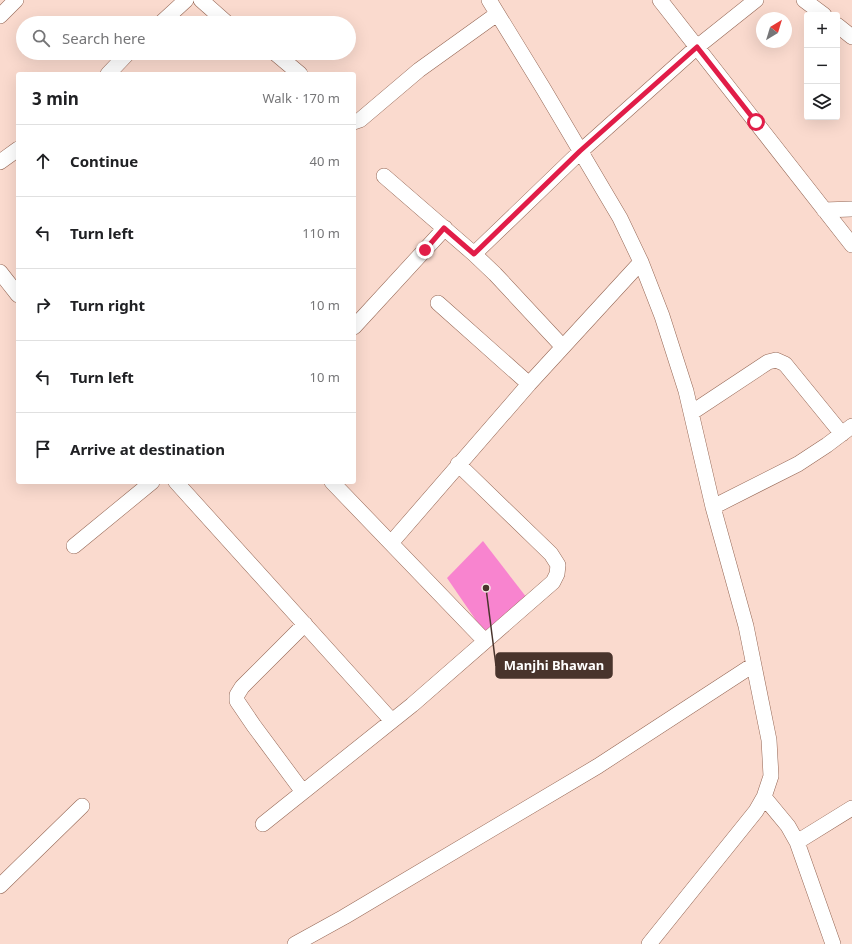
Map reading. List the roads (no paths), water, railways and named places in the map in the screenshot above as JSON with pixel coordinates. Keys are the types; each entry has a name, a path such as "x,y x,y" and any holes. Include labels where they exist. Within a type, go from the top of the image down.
{"street":[{"path":"0,16 16,0"},
{"path":"169,16 186,0"},
{"path":"201,0 219,16"},
{"path":"489,0 544,88 620,218 642,262 684,383 712,507 746,626 769,740 771,776 764,797 756,811 649,944"},
{"path":"660,0 852,245"},
{"path":"474,254 580,151 697,47 756,0"},
{"path":"804,0 820,12"},
{"path":"356,121 360,120 419,70 497,14"},
{"path":"840,27 852,37"},
{"path":"110,72 121,60"},
{"path":"283,60 296,72"},
{"path":"0,162 16,150"},
{"path":"384,176 495,274 563,347"},
{"path":"824,210 852,209"},
{"path":"356,325 444,228"},
{"path":"390,544 458,464 642,262"},
{"path":"0,272 16,292"},
{"path":"438,303 530,384"},
{"path":"691,413 768,362 776,360 785,364 847,430 798,464 712,507"},
{"path":"263,824 392,721 553,582 557,574 558,565 551,554 458,464"},
{"path":"74,546 149,484"},
{"path":"178,484 392,721"},
{"path":"334,484 485,641"},
{"path":"303,792 254,726 237,701 236,695 242,687 305,624"},
{"path":"296,944 358,909 598,766 754,665"},
{"path":"764,797 788,826 797,842 833,944"},
{"path":"0,886 82,806"},
{"path":"797,842 852,808"}],"place":[{"name":"Manjhi Bhawan","path":"486,588"}]}
